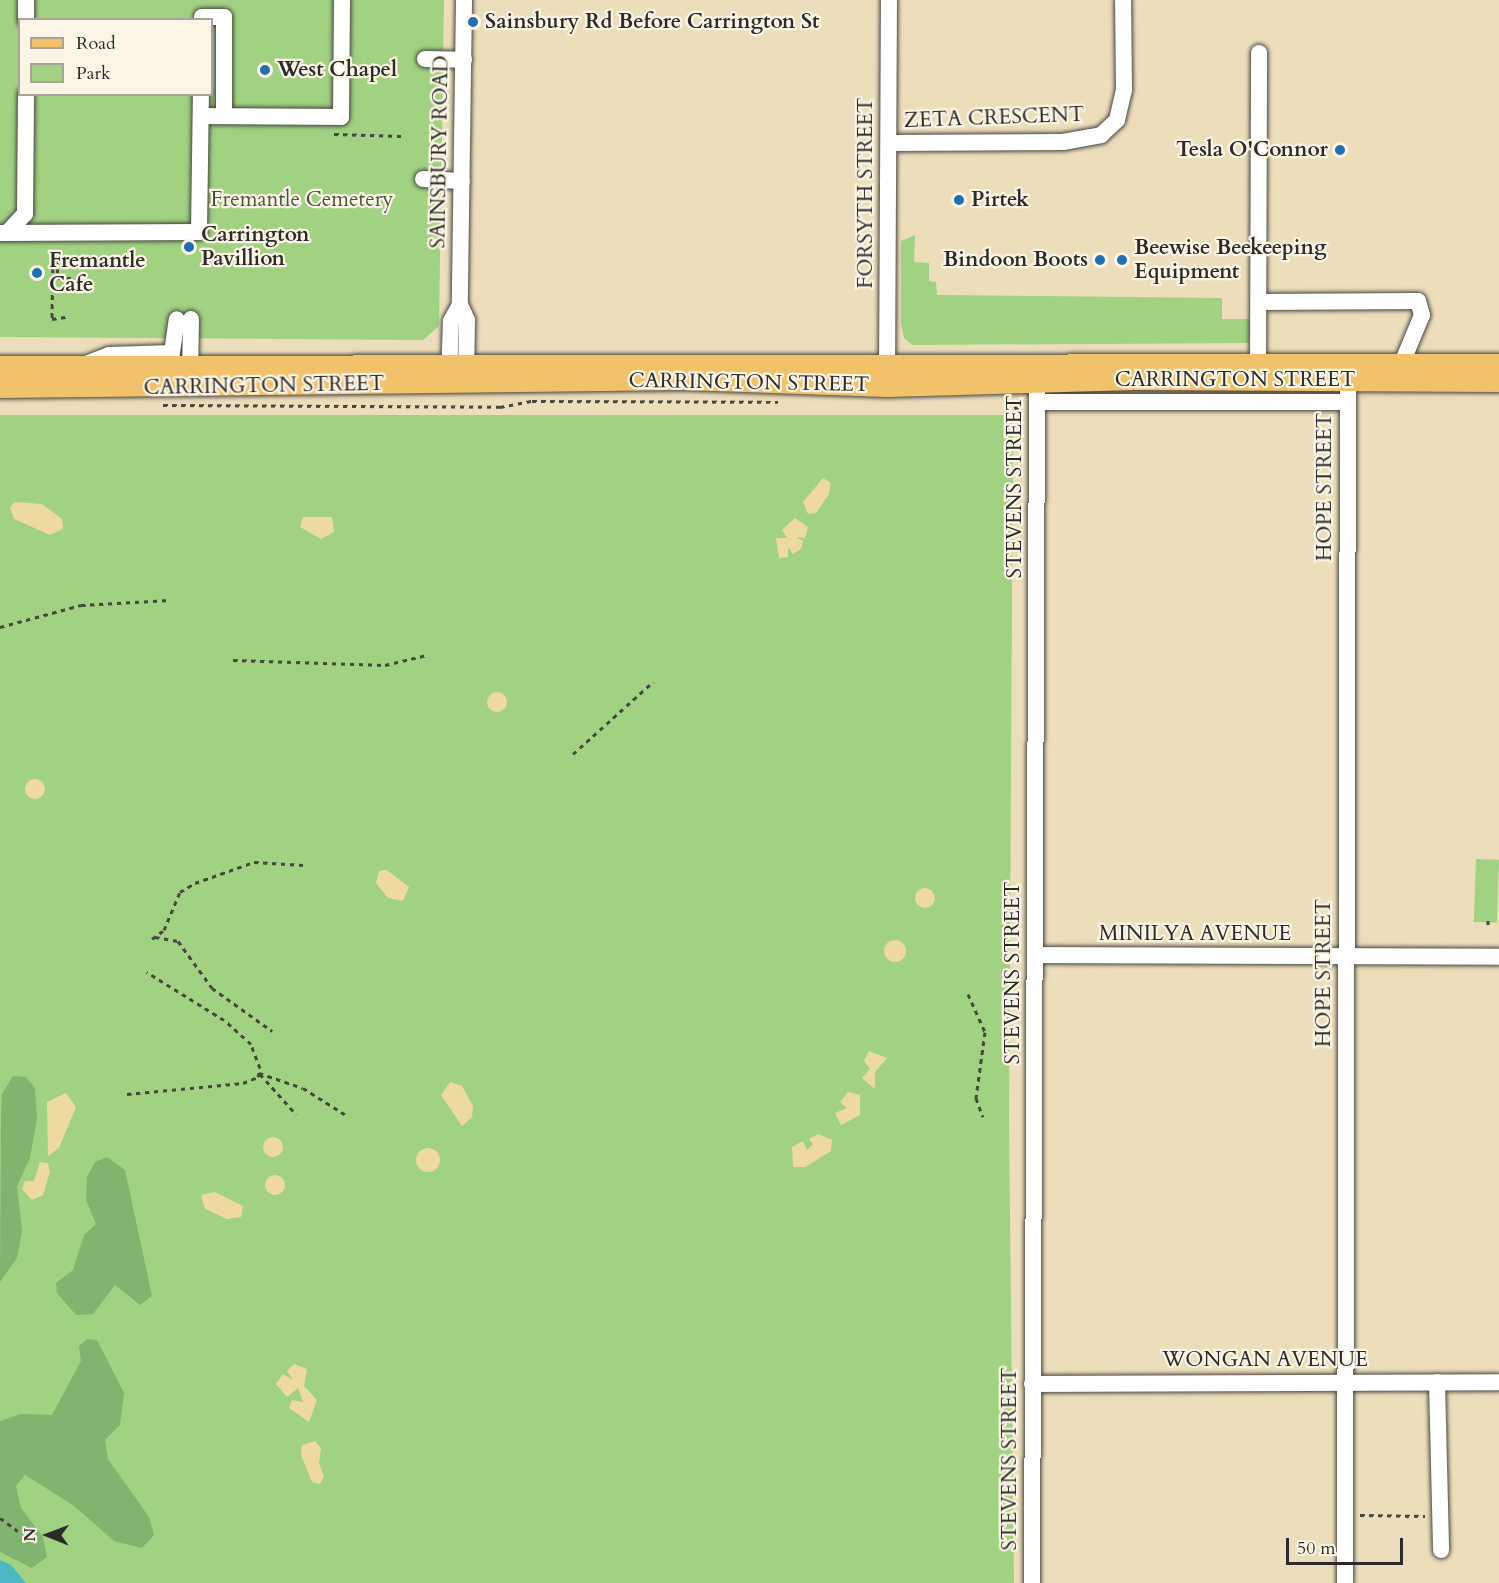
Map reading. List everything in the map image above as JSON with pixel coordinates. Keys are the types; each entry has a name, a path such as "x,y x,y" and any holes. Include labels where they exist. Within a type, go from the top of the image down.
{"main road":[{"name":"CARRINGTON STREET","path":"0,387 190,387 457,375 887,362 1037,390 1258,363 1348,372 1499,381"},
{"name":"CARRINGTON STREET","path":"0,366 190,366 1037,390 1348,372 1402,363 1499,364"}],"street":[{"path":"26,0 26,18"},
{"path":"202,0 202,18 224,17 224,116"},
{"path":"201,116 341,117 342,0"},
{"name":"SAINSBURY ROAD","path":"457,375 467,320 460,305 464,0"},
{"name":"FORSYTH STREET","path":"887,386 889,0"},
{"name":"ZETA CRESCENT","path":"888,143 1063,142 1101,135 1116,120 1124,90 1123,0"},
{"path":"1258,363 1262,252 1259,53"},
{"path":"425,59 464,60"},
{"path":"3,233 25,214 26,96"},
{"path":"3,233 199,232 201,96"},
{"path":"423,179 462,181"},
{"path":"1259,302 1418,300 1422,315 1402,363"},
{"path":"80,366 109,355 172,353 184,319 190,366 190,387"},
{"name":"HOPE STREET","path":"1345,1583 1348,372"},
{"path":"1037,390 1348,402"},
{"name":"STEVENS STREET","path":"1032,1583 1037,390"},
{"name":"MINILYA AVENUE","path":"1035,955 1499,957"},
{"path":"1437,1382 1441,1550"},
{"name":"WONGAN AVENUE","path":"1032,1384 1499,1382"}],"path":[{"path":"53,232 52,319 70,316"},
{"path":"53,250 58,250 58,278 71,278"},
{"path":"998,402 1037,390"},
{"path":"152,405 500,407 532,400 781,402"},
{"path":"0,627 81,605 170,600"},
{"path":"233,660 385,665 427,656"},
{"path":"573,754 653,682"},
{"path":"272,1031 212,988 178,940 153,938 164,930 180,892 195,883 254,862 303,865"},
{"path":"1488,918 1488,925"},
{"path":"147,972 245,1038 258,1054 259,1073 296,1114"},
{"path":"968,994 985,1032 976,1098 983,1117"},
{"path":"127,1094 243,1083 259,1073"},
{"path":"259,1073 303,1088 350,1117"},
{"path":"1360,1515 1439,1516"},
{"path":"1396,1515 1409,1516"},
{"path":"0,1518 18,1531"}],"green space":[{"name":"Fremantle Cemetery","path":"0,0 444,0 439,326 423,340 0,337"},
{"path":"915,235 914,262 929,263 929,281 936,282 937,295 1222,298 1222,319 1250,319 1250,343 912,345 904,338 901,323 901,241"},
{"path":"0,415 1008,415 1013,428 1009,1120 1014,1583 0,1583"},
{"path":"1476,859 1499,860 1497,923 1474,922"},
{"path":"13,1076 26,1077 35,1088 37,1118 30,1158 17,1186 22,1231 17,1258 0,1282 2,1094"},
{"path":"107,1157 125,1170 152,1296 140,1305 115,1285 93,1314 76,1315 57,1293 56,1283 73,1270 84,1235 96,1224 86,1200 87,1177 95,1162"},
{"path":"87,1339 97,1340 124,1393 120,1425 105,1440 108,1459 149,1517 154,1535 142,1548 114,1541 73,1505 25,1475 16,1486 21,1508 43,1537 47,1557 32,1568 0,1552 0,1421 21,1414 52,1415 81,1361 79,1346"}],"sand":[{"path":"823,478 831,483 829,494 816,513 808,514 803,502"},
{"path":"15,502 42,504 62,519 63,529 50,535 14,519 10,508"},
{"path":"303,517 332,517 334,532 321,539 300,527"},
{"path":"795,518 808,527 805,538 796,537 803,541 801,549 793,554 788,547 788,557 779,558 776,538 787,538 782,530"},
{"path":"497,692 504,695 507,702 504,709 497,712 490,709 487,702 490,695"},
{"path":"35,779 42,782 45,789 42,796 35,799 28,796 25,789 28,782"},
{"path":"387,870 409,887 403,901 388,898 376,883 379,871"},
{"path":"921,888 929,888 935,894 935,902 929,908 921,908 915,902 915,894"},
{"path":"891,940 899,940 906,947 906,955 899,962 891,962 884,955 884,947"},
{"path":"869,1051 887,1058 875,1072 875,1089 862,1078 870,1069 864,1061"},
{"path":"450,1082 462,1086 473,1106 472,1117 462,1126 441,1095"},
{"path":"848,1092 860,1095 860,1115 841,1125 835,1113 847,1108 840,1102"},
{"path":"66,1093 76,1107 59,1148 48,1156 47,1102"},
{"path":"818,1134 832,1140 831,1151 805,1167 793,1167 792,1147 803,1141 807,1150 813,1144 809,1139"},
{"path":"273,1137 280,1140 283,1147 280,1154 273,1157 266,1154 263,1147 266,1140"},
{"path":"428,1148 437,1151 440,1160 437,1169 428,1172 419,1169 416,1160 419,1151"},
{"path":"40,1162 48,1163 50,1172 43,1195 32,1200 22,1189 25,1181 34,1181"},
{"path":"275,1175 282,1178 285,1185 282,1192 275,1195 268,1192 265,1185 268,1178"},
{"path":"215,1192 243,1206 241,1217 227,1219 205,1209 201,1195"},
{"path":"294,1364 307,1369 304,1386 317,1400 309,1422 289,1408 292,1400 303,1402 298,1388 287,1397 276,1384 283,1374 293,1380 287,1371"},
{"path":"315,1441 321,1448 319,1463 324,1477 320,1484 312,1482 301,1455 302,1445"}],"water":[{"path":"0,1560 11,1565 26,1583 0,1583"}],"place":[{"name":"Sainsbury Rd Before Carrington St","path":"473,22"},
{"name":"West Chapel","path":"265,70"},
{"name":"Tesla O'Connor","path":"1340,150"},
{"name":"Pirtek","path":"959,200"},
{"name":"Carrington Pavillion","path":"189,247"},
{"name":"Bindoon Boots","path":"1100,260"},
{"name":"Beewise Beekeeping Equipment","path":"1122,260"},
{"name":"Fremantle Cafe","path":"37,273"}]}
